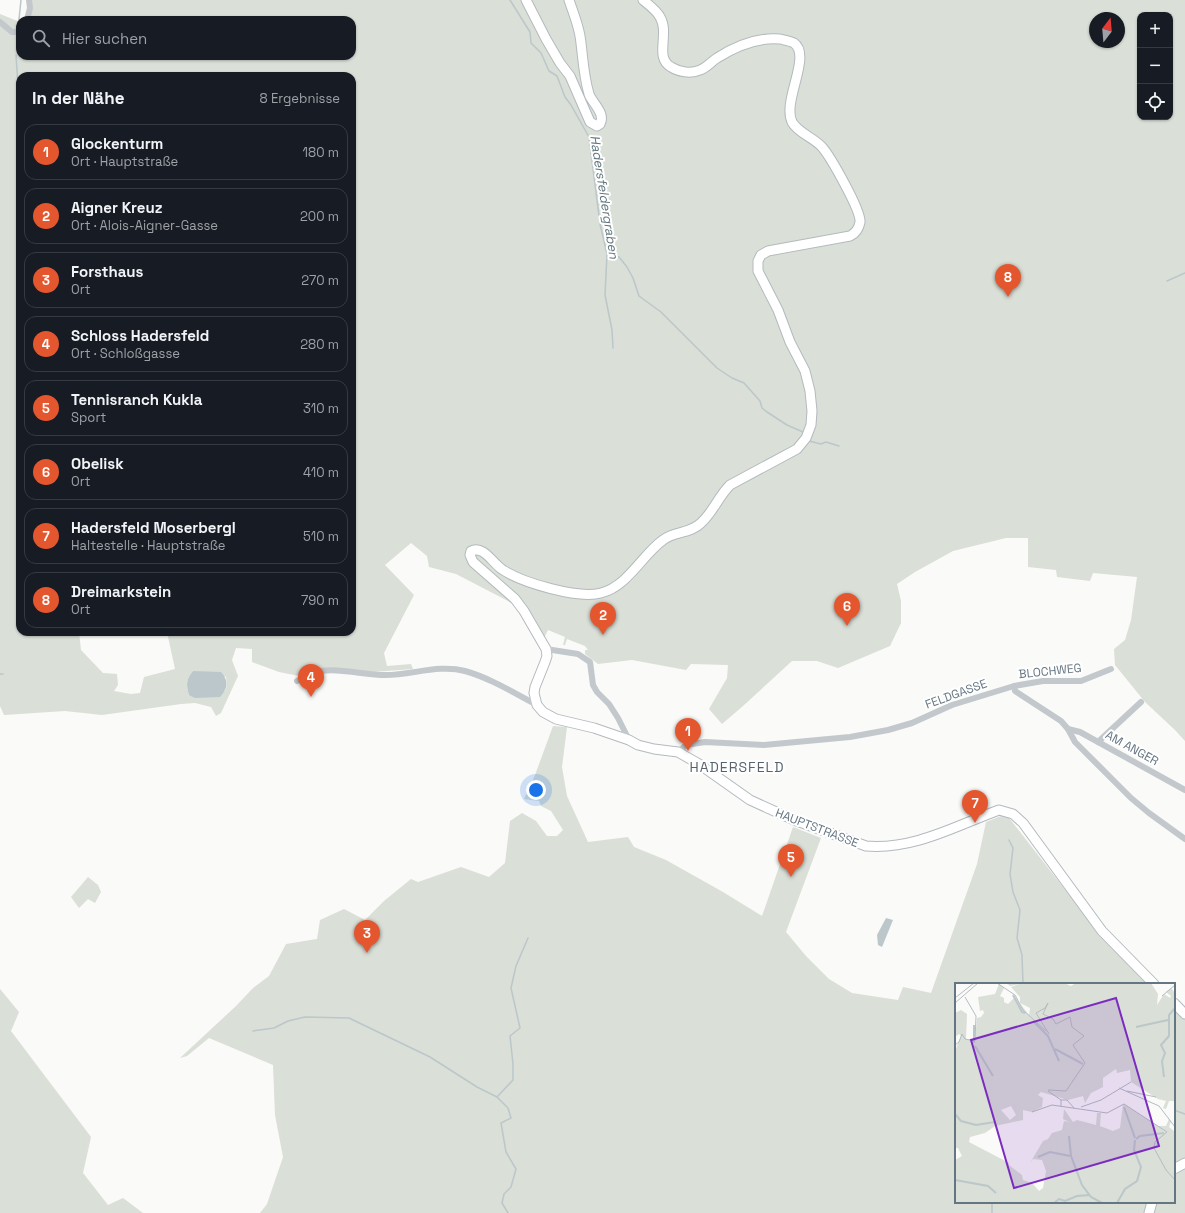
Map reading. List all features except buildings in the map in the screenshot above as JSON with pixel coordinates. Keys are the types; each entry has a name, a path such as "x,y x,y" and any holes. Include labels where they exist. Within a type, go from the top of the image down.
{"street":[{"path":"28,16 30,8 29,0"},
{"path":"526,0 546,39 560,63 570,76 590,122 597,126 602,121 601,114 590,96 584,75 580,35 569,0"},
{"path":"537,705 534,694 535,687 546,662 546,650 524,611 514,599 472,562 470,555 471,551 475,549 481,551 501,569 511,575 566,593 601,593 615,588 661,541 673,535 694,529 700,524 711,512 721,494 730,485 796,449 806,438 811,425 812,411 810,391 805,371 790,342 778,310 758,271 758,261 761,255 768,251 850,236 855,233 859,226 859,215 856,207 828,155 816,141 798,129 792,122 789,112 790,103 800,60 799,50 794,43 772,38 756,40 717,58 701,70 690,72 680,71 671,68 665,63 662,55 664,37 662,22 660,17 643,0"},
{"path":"0,22 12,32 16,32"},
{"path":"546,650 578,654 590,662 593,685 596,692 609,704 629,740"},
{"path":"297,681 312,673 337,670 372,675 389,675 450,669 476,675 537,705"},
{"name":"BLOCHWEG","path":"1014,686 1043,682 1081,681 1111,669"},
{"path":"1014,686 1015,691 1060,721 1068,729 1075,742 1131,798 1185,839"},
{"name":"FELDGASSE","path":"678,752 686,745 705,742 780,745 838,739 888,730 912,723 952,704 1014,686"},
{"path":"1098,742 1142,702"},
{"name":"HAUPTSTRASSE","path":"537,705 543,712 556,719 594,728 629,740 638,745 678,752 699,764 750,800 794,820 866,846 878,847 916,842 999,810 1013,814 1023,823 1102,931 1153,983"},
{"name":"AM ANGER","path":"1068,729 1080,732 1185,790"},
{"path":"1175,1004 1185,1014"},
{"path":"1175,1168 1185,1163"},
{"path":"1149,1213 1152,1203"}],"shaded area":[{"path":"31,0 1185,0 1185,741 1145,702 1115,665 1114,649 1125,640 1131,620 1137,577 1093,573 1090,581 1057,577 1056,570 1028,567 1028,538 1006,538 953,551 915,572 897,584 901,601 901,623 890,646 838,668 817,661 792,661 722,724 709,709 727,678 728,665 691,664 686,670 632,660 598,664 585,654 585,650 588,650 585,646 567,639 565,645 563,645 565,637 548,630 544,638 524,612 508,601 456,574 429,567 427,556 411,543 385,565 414,595 384,653 387,666 411,664 413,669 373,672 314,668 299,676 279,672 252,662 252,649 236,648 232,660 238,676 221,713 216,716 211,707 195,703 102,715 65,711 4,715 0,706 0,14 16,20 16,60 356,60 356,16 29,16","holes":["193,671 226,677 227,685 225,691 189,695 187,682"]},
{"path":"193,671 221,672 226,681 225,691 220,697 195,698 189,695 187,682"},
{"path":"553,726 567,727 562,767 567,796 588,842 628,837 634,847 666,860 762,916 793,827 821,838 786,932 806,956 829,979 852,993 898,1000 903,987 931,993 977,864 986,822 1006,814 1098,932 1150,983 955,983 955,1203 1175,1203 1175,1008 1185,1018 1185,1213 260,1213 267,1204 283,1157 275,1115 273,1065 209,1038 187,1056 180,1058 236,1006 253,988 269,976 286,944 317,939 320,920 344,909 365,920 384,901 411,879 418,882 461,867 489,877 505,863 510,821 522,813 536,821 547,836 557,836 563,830 551,811 541,806 539,801 524,799 535,775"},
{"path":"88,877 98,885 101,892 95,903 88,899 79,908 71,897"},
{"path":"886,918 893,920 882,947 878,945 877,935"},
{"path":"0,989 19,1012 11,1031 91,1137 83,1173 108,1205 123,1198 143,1213 0,1213"}],"waterway":[{"path":"19,16 21,0"},
{"name":"Hadersfeldergraben","path":"510,0 530,32 531,43 541,53 549,71 557,76 565,97 589,137 600,224 607,254 605,295 612,330 613,348"},
{"path":"16,60 17,72"},
{"path":"607,254 619,257 633,278 639,296 661,312 717,368 732,378 744,383 760,401 762,408 767,412 787,425 803,432"},
{"path":"1167,281 1185,273"},
{"path":"809,441 821,444 826,442 839,446"},
{"path":"1009,840 1013,848 1010,874 1013,892 1020,910 1017,938 1022,955 1023,983"},
{"path":"497,1097 513,1080 510,1036 520,1028 511,988 516,966 528,938"},
{"path":"253,1031 274,1028 288,1021 305,1017 349,1018 430,1057 477,1087 497,1097 508,1108 511,1118 501,1123 506,1152 516,1169 511,1187 504,1194 502,1203 508,1213"},
{"path":"1175,1110 1185,1114"},
{"path":"992,1203 992,1213"}],"place":[{"name":"Dreimarkstein","path":"1008,297"},
{"name":"Obelisk","path":"847,626"},
{"name":"Aigner Kreuz","path":"603,635"},
{"name":"Schloss Hadersfeld","path":"311,697"},
{"name":"Glockenturm","path":"688,751"},
{"name":"Hadersfeld Moserbergl","path":"975,823"},
{"name":"Tennisranch Kukla","path":"791,877"},
{"name":"Forsthaus","path":"367,953"}],"district":[{"name":"HADERSFELD","path":"737,767"}]}
